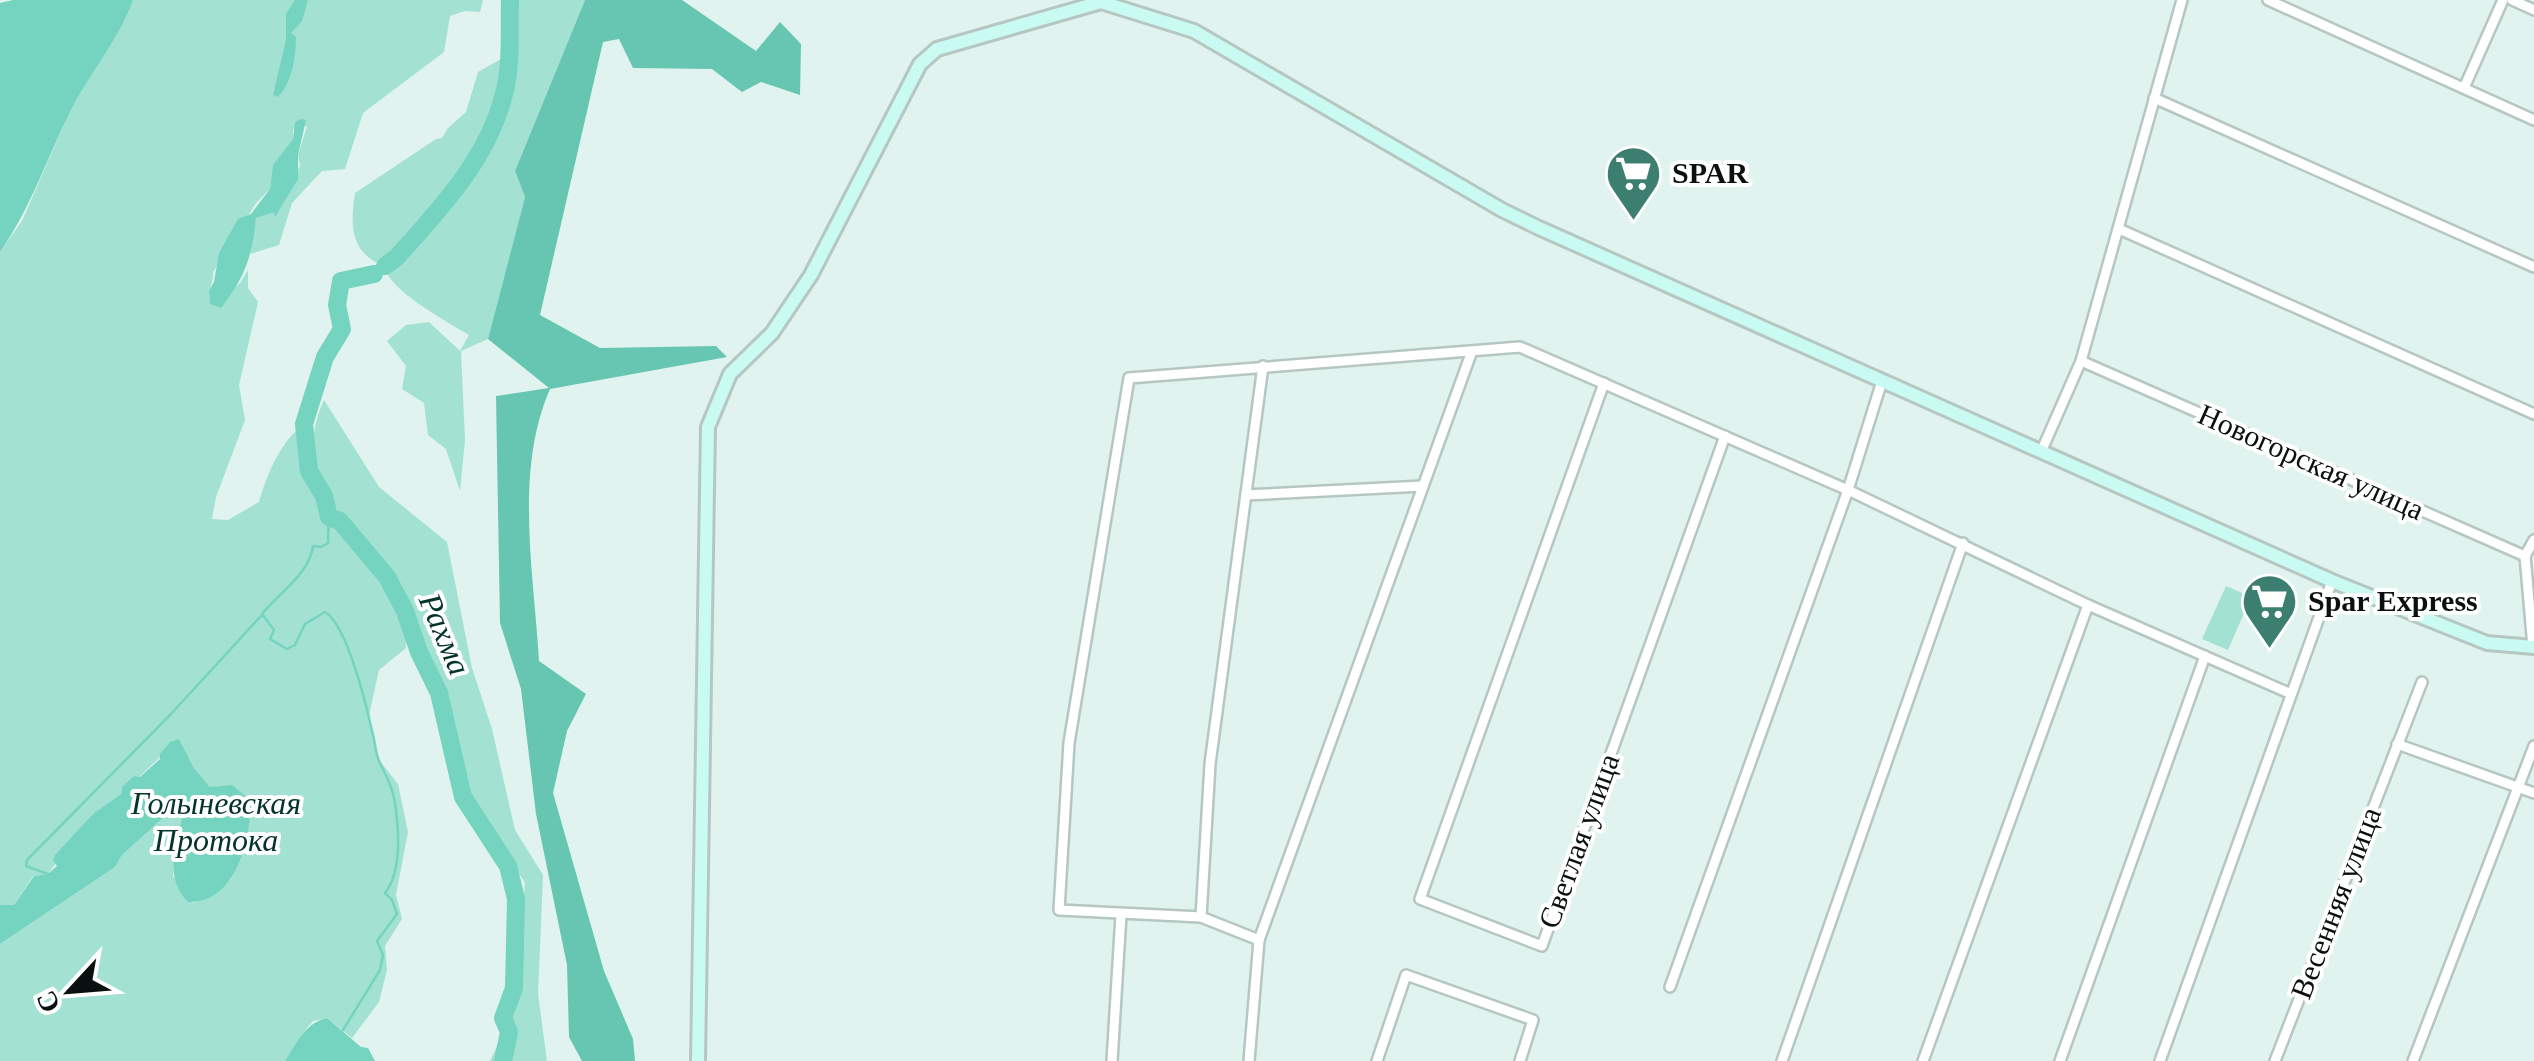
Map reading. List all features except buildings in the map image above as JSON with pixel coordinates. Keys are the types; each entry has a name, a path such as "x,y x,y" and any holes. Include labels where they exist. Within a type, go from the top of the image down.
{"street":[{"path":"2041,452 2081,361 2182,0"},
{"path":"2268,0 2534,120"},
{"path":"2464,88 2502,0"},
{"path":"2512,0 2534,10"},
{"path":"698,1061 708,427 730,374 772,332 811,275 920,64 937,49 1101,2 1194,31 1502,210 2332,581 2487,642 2534,649 2525,556 2534,540"},
{"path":"2154,98 2534,267"},
{"path":"2118,229 2534,414"},
{"path":"1259,940 1201,916 1059,910 1069,743 1129,378 1520,347 1848,490 2088,605 2289,693"},
{"path":"1249,1061 1259,940 1472,352"},
{"name":"Новогорская улица","path":"2081,361 2525,556"},
{"path":"1201,916 1210,764 1263,366"},
{"path":"1670,987 1848,490 1882,381"},
{"name":"Светлая улица","path":"1604,384 1420,899 1542,946 1725,436"},
{"path":"1246,495 1423,486"},
{"path":"1782,1061 1963,543"},
{"path":"2160,1061 2332,581"},
{"path":"1923,1061 2088,605"},
{"path":"2060,1061 2205,656"},
{"name":"Весенняя улица","path":"2275,1061 2422,682"},
{"path":"2397,744 2534,793"},
{"path":"2413,1061 2534,746"},
{"path":"1112,1061 1121,915"},
{"path":"1377,1061 1406,975 1534,1020 1520,1061"}],"shaded area":[{"path":"133,0 483,0 480,12 450,16 444,52 363,113 345,169 322,171 292,203 279,245 250,254 256,218 275,211 276,215 300,166 298,155 307,126 293,129 293,139 273,166 270,189 256,203 213,272 211,304 240,283 248,270 248,288 258,302 239,385 245,420 216,497 212,519 228,520 259,502 276,459 304,424 309,471 324,496 329,517 340,521 374,561 334,505 316,468 315,425 324,400 379,487 447,542 472,668 492,729 515,830 543,875 538,994 547,1061 490,1061 511,1016 525,883 467,793 439,679 407,603 391,582 405,611 406,648 379,670 369,715 379,760 398,784 408,832 396,895 402,919 385,946 387,970 379,1002 352,1038 327,1018 313,1021 285,1061 0,1061 0,944 115,867 122,855 179,802 184,809 174,850 173,876 193,903 221,889 231,879 218,786 211,788 194,768 179,739 139,777 122,787 121,794 94,813 48,874 33,876 14,905 0,905 0,252 22,221 70,111"},
{"path":"510,0 585,0 515,171 525,197 488,339 461,351 465,440 460,491 446,449 428,435 424,403 402,389 406,366 387,341 406,325 429,322 460,351 469,335 396,286 384,266 364,254 355,237 353,205 355,193 442,138 466,112 478,72 508,55"},
{"path":"585,0 682,0 756,51 780,22 801,44 800,95 761,82 742,92 712,69 633,68 619,39 603,42 540,315 600,348 716,346 727,357 550,389 532,454 529,523 539,661 586,694 567,731 553,793 604,971 633,1039 635,1061 582,1061 569,1037 567,965 536,814 521,689 500,623 496,396 549,388 488,339 525,197 515,171"},
{"path":"2226,586 2251,597 2228,650 2202,639"}],"water":[{"path":"133,0 0,252 0,3"},
{"path":"295,0 308,0 302,21 291,33 296,37 294,61 278,97 273,95 286,40 286,14"},
{"path":"306,120 298,155 298,179 275,217 274,212 256,218 242,276 221,308 210,304 209,291 219,253 238,219 251,214 270,189 273,165 293,139 295,122"},
{"name":"Голыневская Протока","path":"179,739 194,768 210,787 232,785 251,801 244,850 229,881 205,900 188,902 180,892 173,869 184,809 179,803 122,855 115,867 0,944 0,905 14,905 34,876 48,874 57,866 55,855 94,813 121,794 122,787 134,776 140,777 160,759 170,742"},
{"path":"327,1018 361,1047 368,1048 375,1061 285,1061 307,1029"}],"waterway":[{"name":"Рахма","path":"385,266 446,201 487,140 507,83 510,0"},
{"name":"Рахма","path":"374,274 341,281 337,305 342,329 325,357 304,424 309,471 324,496 329,517 340,521 387,577 405,611 439,693 463,797 508,866 516,899 514,988 503,1018 509,1032 503,1061"},
{"path":"329,517 328,543 313,546 300,574 262,614 274,630 270,639 287,649 295,645 305,624 325,612 333,620 354,666 378,757 394,798 398,850 394,874 385,893 397,914 377,941 383,955 380,970 343,1030"},
{"path":"48,874 26,866 27,860 261,616"}],"place":[{"name":"SPAR","path":"1633,222"},
{"name":"Spar Express","path":"2269,650"}]}
